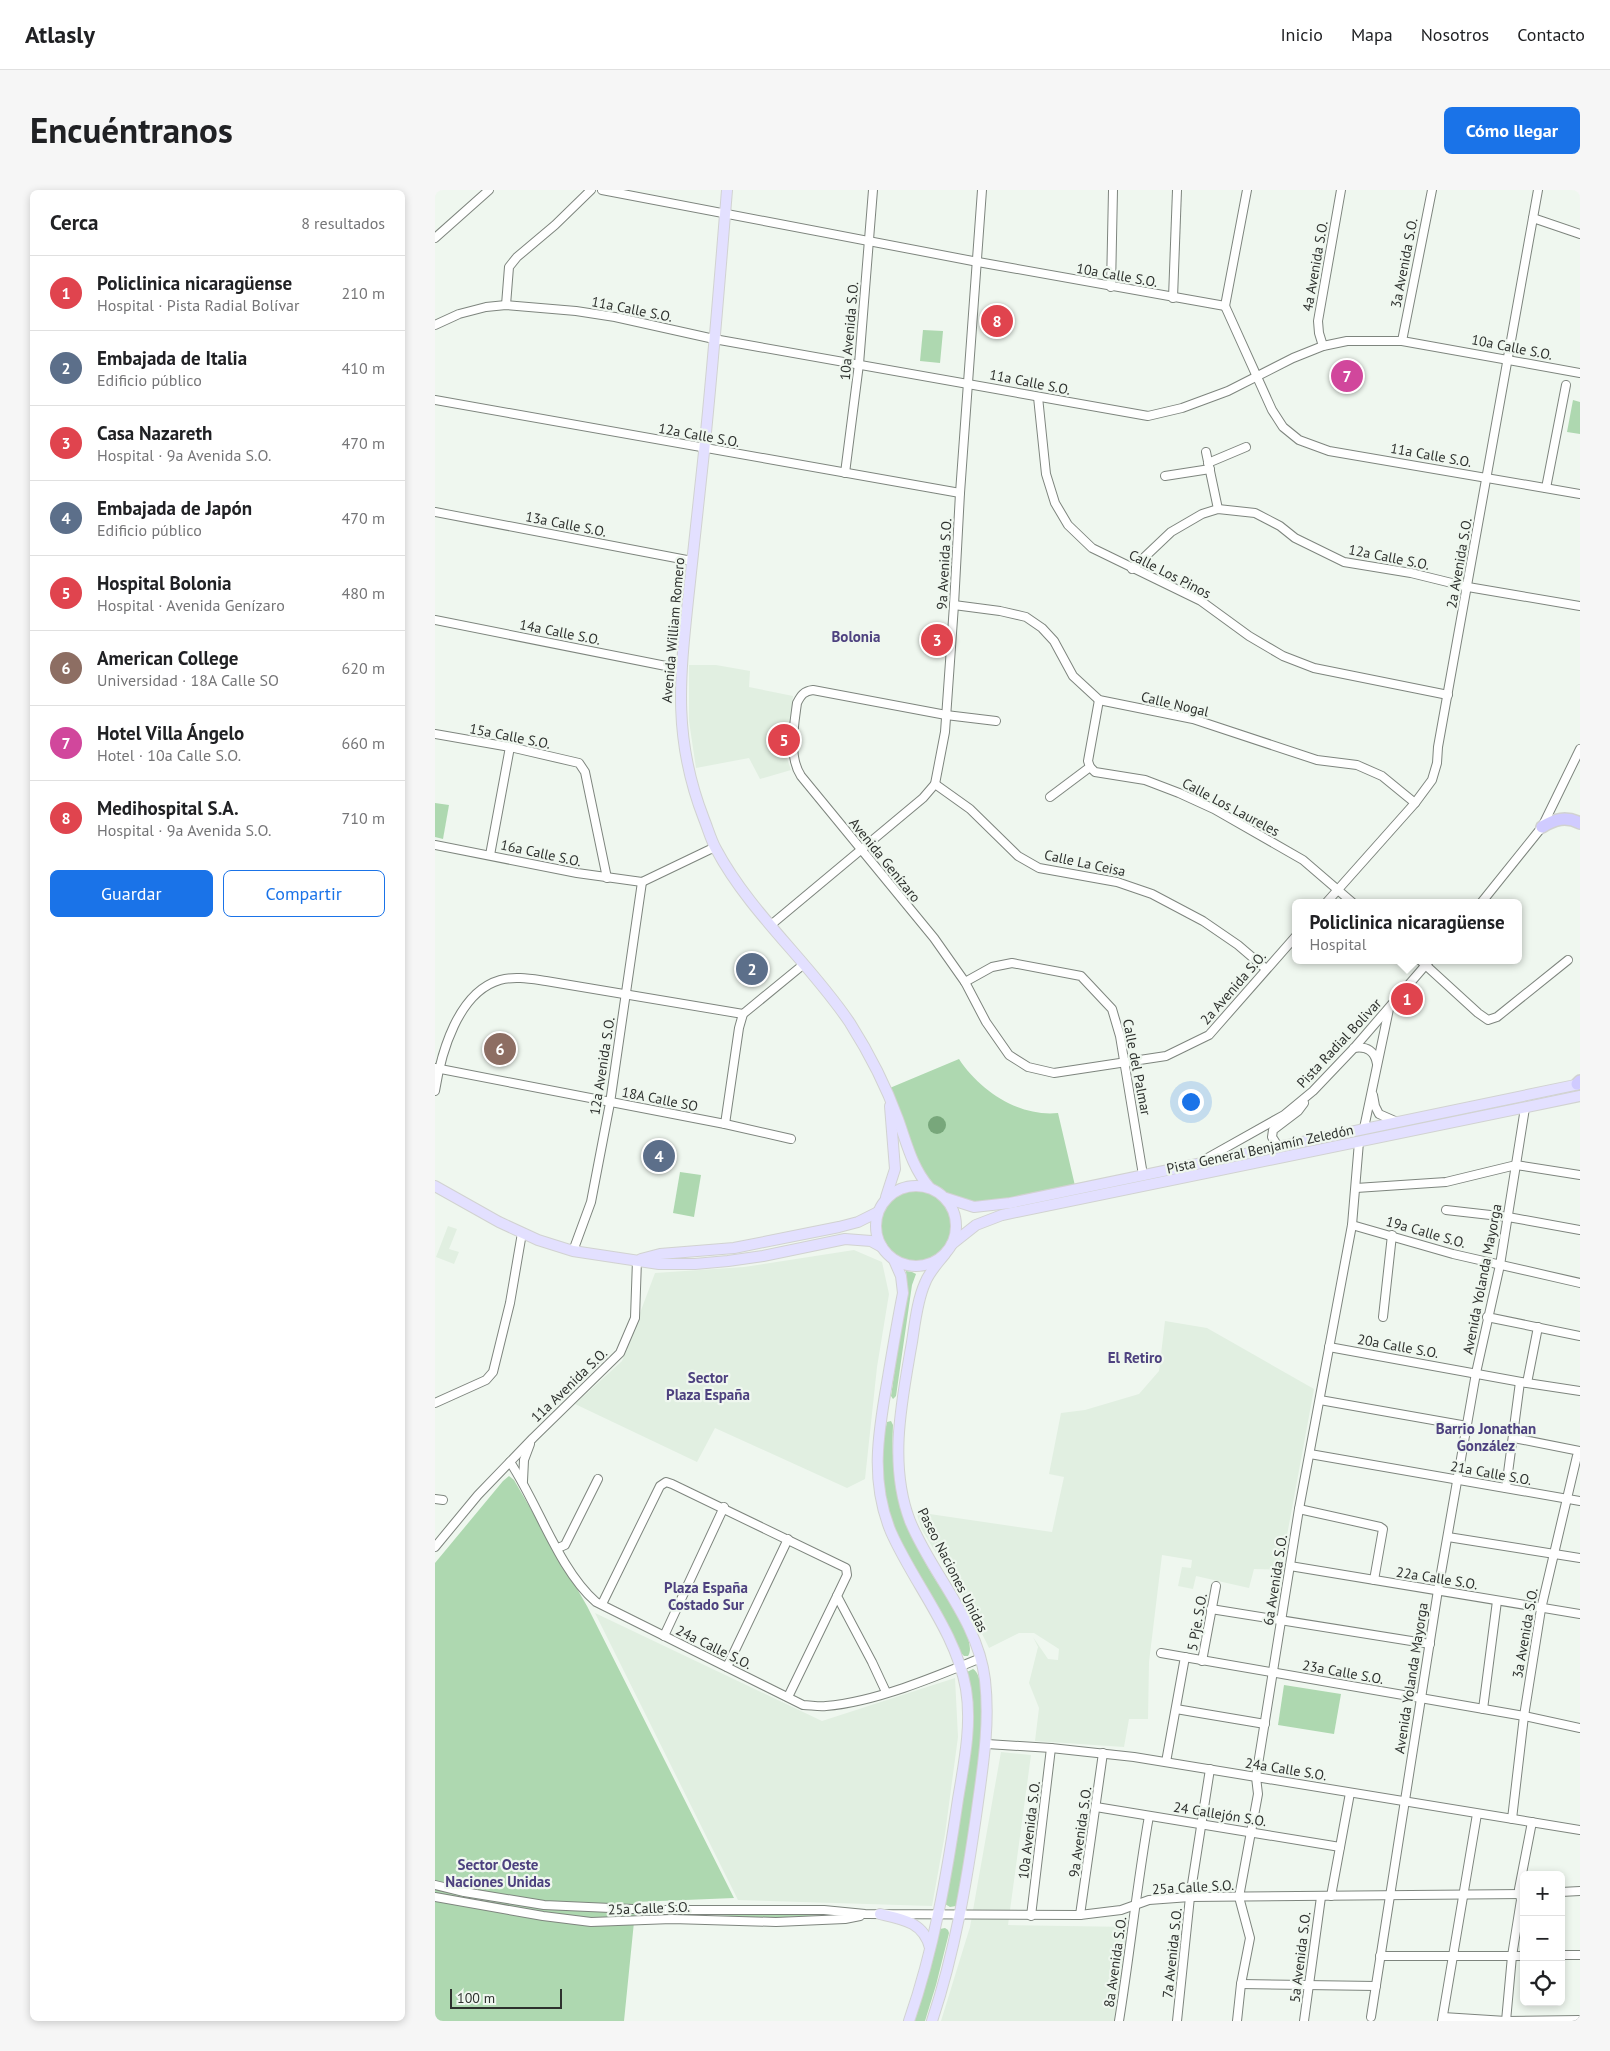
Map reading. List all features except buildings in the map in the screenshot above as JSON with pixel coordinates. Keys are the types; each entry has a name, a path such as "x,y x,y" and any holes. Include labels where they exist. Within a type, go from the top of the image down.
{"highway":[{"path":"1542,827 1560,819 1570,819 1580,823"}],"main road":[{"name":"Avenida William Romero","path":"727,190 704,449 681,669 681,726 688,767 695,796 715,847 738,884 804,964 848,1021 868,1052 915,1166 929,1187"},
{"name":"Pista General Benjamín Zeledón","path":"946,1198 974,1207 1001,1204 1279,1148 1364,1128 1431,1116 1579,1083"},
{"name":"Pista General Benjamín Zeledón","path":"952,1244 967,1231 985,1220 1002,1215 1578,1098"},
{"name":"Avenida William Romero","path":"884,1201 895,1169 890,1103"},
{"path":"1359,1142 1361,1137 1368,1133 1417,1122 1431,1116"},
{"path":"1279,1148 1283,1152 1292,1152 1355,1138 1364,1128"},
{"path":"1315,1147 1335,1147"},
{"path":"1280,1159 1292,1152"},
{"path":"1138,1188 1140,1182 1145,1179 1186,1170 1198,1163"},
{"path":"1059,1204 1075,1195 1138,1181 1142,1179 1143,1175"},
{"path":"882,1248 876,1231 878,1212 884,1201 893,1192 904,1187 917,1185 929,1187 946,1198 956,1218 957,1229 952,1244 945,1254 935,1261 923,1265 910,1265 894,1260"},
{"path":"435,1186 522,1233 573,1251 659,1264 695,1264 763,1256 845,1239 871,1241 882,1248 894,1260 901,1276 903,1293 879,1431 877,1452 878,1486 883,1510 891,1531 914,1578 947,1634 960,1666 966,1688 968,1706 967,1742 939,1914 931,1952 909,2021"},
{"path":"637,1260 660,1254 734,1248 839,1228 858,1222 878,1212"},
{"name":"Paseo Naciones Unidas","path":"932,2021 961,1914 987,1744 988,1706 981,1658 964,1617 910,1521 903,1493 898,1459 901,1406 921,1294 930,1272 945,1254"},
{"path":"880,1914 903,1919 918,1927 927,1938 931,1952"}],"street":[{"path":"435,238 489,190"},
{"path":"506,305 509,267 591,190"},
{"name":"10a Calle S.O.","path":"602,190 869,242 1225,306"},
{"name":"10a Avenida S.O.","path":"845,473 859,364 873,190"},
{"name":"9a Avenida S.O.","path":"772,924 923,798 935,784 941,760 946,715 960,493 983,190"},
{"path":"1111,287 1113,190"},
{"path":"1173,298 1177,190"},
{"path":"1247,190 1225,306 1257,376"},
{"name":"4a Avenida S.O.","path":"1323,346 1318,321 1341,190"},
{"name":"3a Avenida S.O.","path":"1402,341 1432,190"},
{"name":"2a Avenida S.O.","path":"1330,899 1415,802 1432,780 1437,763 1538,190"},
{"path":"1533,218 1580,234"},
{"name":"11a Calle S.O.","path":"435,324 486,306 506,305 576,311 615,317 714,339 1148,416 1182,408 1257,376 1275,416 1283,427 1299,440 1329,451 1580,494"},
{"name":"10a Calle S.O.","path":"1257,376 1323,346 1357,341 1402,341 1580,373"},
{"path":"1545,488 1566,385"},
{"name":"Calle Los Pinos","path":"1038,397 1047,474 1055,503 1067,525 1092,548 1132,569 1201,600 1249,636 1283,656 1314,668 1448,695"},
{"name":"12a Calle S.O.","path":"435,400 960,493"},
{"path":"1165,476 1209,466 1246,447"},
{"path":"1206,452 1218,510"},
{"name":"12a Calle S.O.","path":"1132,569 1171,532 1202,514 1218,510 1255,513 1280,526 1295,538 1344,562 1411,573 1468,587 1580,606"},
{"name":"13a Calle S.O.","path":"435,512 692,561"},
{"path":"954,604 1026,617 1042,628 1054,640 1073,676 1099,700 1088,761 1090,767 1049,797"},
{"name":"14a Calle S.O.","path":"435,620 681,669"},
{"name":"Avenida Genízaro","path":"946,715 813,690 801,695 797,703 793,758 796,769 934,938 965,982 986,1022 1009,1055 1028,1067 1054,1073 1124,1062"},
{"name":"Calle Nogal","path":"1099,700 1193,719 1317,760 1357,765 1382,776 1415,802"},
{"path":"946,715 995,721"},
{"name":"15a Calle S.O.","path":"435,734 510,747 579,763 585,772 607,878"},
{"path":"491,855 510,747"},
{"path":"1484,899 1542,827 1580,749"},
{"name":"Calle Los Laureles","path":"1090,767 1095,772 1145,780 1179,792 1214,809 1303,860 1348,899"},
{"name":"Calle La Ceisa","path":"935,784 970,809 1018,856 1039,868 1117,882 1152,894 1203,921 1238,945 1266,968"},
{"name":"16a Calle S.O.","path":"435,845 607,878 643,882"},
{"path":"643,882 715,847"},
{"name":"12a Avenida S.O.","path":"573,1251 591,1202 610,1103 643,882"},
{"name":"2a Avenida S.O.","path":"1124,1062 1166,1056 1209,1035 1292,940"},
{"path":"1427,964 1478,1013 1488,1020 1497,1017 1568,960"},
{"name":"Calle del Palmar","path":"965,982 992,967 1012,963 1081,976 1112,1009 1120,1036 1143,1175"},
{"path":"725,1124 739,1028 743,1014 804,964"},
{"path":"1391,1003 1423,964"},
{"path":"435,1091 437,1069 454,1024 483,988 500,980 523,978 743,1014"},
{"name":"Pista Radial Bolivar","path":"1198,1163 1284,1115 1313,1091 1354,1048 1391,1003"},
{"name":"Pista Radial Bolivar","path":"1364,1128 1386,1016 1391,1003"},
{"path":"1354,1048 1363,1047 1371,1051 1377,1066"},
{"name":"18A Calle SO","path":"437,1069 725,1124 791,1139"},
{"path":"1373,1088 1374,1103 1378,1113 1386,1119 1397,1122"},
{"path":"1279,1148 1273,1137 1273,1130 1298,1111 1313,1091"},
{"name":"Avenida Yolanda Mayorga","path":"1371,2017 1438,1590 1476,1372 1500,1265 1525,1108"},
{"name":"6a Avenida S.O.","path":"1237,2021 1241,1984 1250,1938 1239,1897 1257,1794 1256,1777 1299,1509 1353,1226 1359,1142"},
{"path":"1356,1188 1446,1182 1516,1165 1580,1174"},
{"path":"1446,1210 1508,1216 1580,1230"},
{"name":"19a Calle S.O.","path":"1353,1226 1500,1265 1580,1283"},
{"path":"435,1403 486,1380 493,1372 510,1303 522,1233"},
{"path":"1383,1317 1392,1235"},
{"name":"11a Avenida S.O.","path":"435,1547 458,1518 533,1438 620,1353 635,1318 637,1260"},
{"path":"1487,1317 1580,1336"},
{"path":"1506,1488 1523,1383 1538,1327"},
{"name":"20a Calle S.O.","path":"1329,1347 1476,1372 1523,1383 1580,1391"},
{"path":"1320,1400 1467,1426"},
{"path":"523,1481 524,1460 533,1438"},
{"path":"1514,1438 1580,1453"},
{"name":"3a Avenida S.O.","path":"1512,1819 1524,1716 1541,1609 1577,1456 1580,1453"},
{"name":"21a Calle S.O.","path":"1310,1454 1580,1501"},
{"name":"24a Calle S.O.","path":"511,1462 576,1581 590,1597 803,1705 824,1707 851,1702 886,1692 981,1658"},
{"path":"558,1548 565,1545 599,1479"},
{"path":"601,1604 660,1486 666,1482 724,1507 846,1568 847,1575 788,1697"},
{"path":"664,1636 724,1507"},
{"path":"1299,1509 1383,1529 1374,1580"},
{"path":"1448,1537 1580,1558"},
{"path":"727,1667 788,1539"},
{"name":"22a Calle S.O.","path":"1290,1566 1580,1614"},
{"name":"5 Pje. S.O.","path":"1202,1661 1216,1586"},
{"path":"837,1596 886,1692"},
{"path":"1483,1709 1497,1601"},
{"path":"1211,1610 1281,1619 1430,1644"},
{"name":"23a Calle S.O.","path":"1161,1653 1524,1716 1580,1728"},
{"path":"1166,1762 1185,1657"},
{"path":"1176,1709 1265,1724"},
{"name":"24a Calle S.O.","path":"987,1744 1103,1753 1166,1762 1580,1830"},
{"name":"10a Avenida S.O.","path":"1031,1916 1051,1748"},
{"name":"9a Avenida S.O.","path":"1080,1915 1103,1753"},
{"name":"7a Avenida S.O.","path":"1177,2021 1190,1896 1210,1770"},
{"path":"1331,1896 1350,1793"},
{"name":"24 Callejón S.O.","path":"1096,1807 1340,1847"},
{"path":"1477,1814 1442,2019 1506,2021 1580,2020"},
{"name":"8a Avenida S.O.","path":"1119,2021 1138,1875 1149,1816"},
{"path":"1522,1871 1532,1822"},
{"name":"25a Calle S.O.","path":"435,1885 544,1905 655,1910 824,1910 865,1914 1031,1916 1106,1913 1135,1906 1149,1900 1190,1896 1520,1894"},
{"path":"1565,1892 1580,1891"},
{"name":"5a Avenida S.O.","path":"1304,2021 1321,1896"},
{"name":"25a Calle S.O.","path":"435,1897 543,1916 591,1922 672,1919 776,1922 845,1918 865,1914"},
{"path":"543,1916 544,1905"},
{"path":"1506,2021 1512,1956 1520,1906"},
{"path":"1565,1956 1580,1955"},
{"path":"1380,1956 1520,1956"},
{"path":"1241,1984 1376,1986"}],"shaded area":[{"path":"923,330 943,331 940,363 920,361"},
{"path":"1573,400 1580,402 1580,434 1567,432"},
{"path":"689,665 716,665 750,671 749,687 793,696 786,755 791,770 760,779 749,758 696,768 689,721"},
{"path":"435,803 449,805 443,839 435,837"},
{"path":"959,1059 978,1082 1002,1099 1029,1111 1058,1113 1076,1190 984,1207 946,1198 929,1187 885,1090"},
{"path":"933,1116 941,1116 946,1121 944,1132 933,1134 928,1129 928,1121"},
{"path":"680,1172 701,1175 694,1217 673,1213"},
{"path":"916,1191 929,1194 941,1201 948,1213 951,1226 948,1239 941,1251 929,1258 916,1261 903,1258 891,1251 884,1239 881,1226 884,1213 891,1201 903,1194"},
{"path":"448,1226 457,1229 449,1249 459,1252 454,1264 436,1257"},
{"path":"854,1250 882,1262 889,1294 877,1367 865,1479 847,1488 715,1428 697,1462 575,1404 622,1361 655,1273 744,1267"},
{"path":"906,1271 916,1274 912,1285 896,1396 893,1399 891,1396 907,1283"},
{"path":"1165,1321 1207,1328 1314,1389 1283,1557 1283,1570 1254,1569 1249,1588 1196,1576 1193,1589 1178,1586 1182,1567 1191,1568 1192,1560 1162,1555 1149,1662 1148,1719 1129,1719 1124,1747 1035,1741 1039,1708 1029,1683 1038,1647 1033,1637 1048,1659 1058,1660 1059,1649 1034,1633 1019,1633 989,1648 971,1611 922,1530 916,1512 1052,1532 1064,1477 1049,1474 1061,1413 1085,1410 1139,1394 1159,1371"},
{"path":"891,1421 893,1425 894,1469 897,1489 908,1527 926,1564 965,1630 970,1649 968,1656 964,1656 960,1652 921,1585 898,1538 889,1514 883,1489 880,1463 881,1448 887,1422"},
{"path":"509,1476 514,1480 587,1606 734,1898 636,1902 624,2021 435,2021 435,1563"},
{"path":"595,1613 822,1721 955,1678 958,1737 945,1834 932,1906 738,1900"},
{"path":"973,1669 980,1682 982,1707 981,1740 972,1818 958,1902 956,1906 950,1907 945,1904 970,1737 967,1672"},
{"path":"1284,1685 1341,1694 1334,1734 1278,1725"},
{"path":"1001,1752 1031,1755 1008,1925 1132,1927 1115,2021 941,2021 970,1927"},
{"path":"747,1913 825,1915 765,1918 715,1915"},
{"path":"945,1928 949,1933 925,2021 911,2021 940,1929"}],"place":[{"name":"Medihospital S.A.","path":"997,321"},
{"name":"Hotel Villa Ángelo","path":"1347,376"},
{"name":"Casa Nazareth","path":"937,640"},
{"name":"Hospital Bolonia","path":"784,740"},
{"name":"Embajada de Italia","path":"752,969"},
{"name":"Policlinica nicaragüense","path":"1407,999"},
{"name":"American College","path":"500,1049"},
{"name":"Embajada de Japón","path":"659,1156"}],"district":[{"name":"Bolonia","path":"856,637"},
{"name":"El Retiro","path":"1135,1358"},
{"name":"Sector Plaza España","path":"708,1386"},
{"name":"Barrio Jonathan González","path":"1486,1438"},
{"name":"Plaza España Costado Sur","path":"706,1596"},
{"name":"Sector Oeste Naciones Unidas","path":"498,1874"}]}
